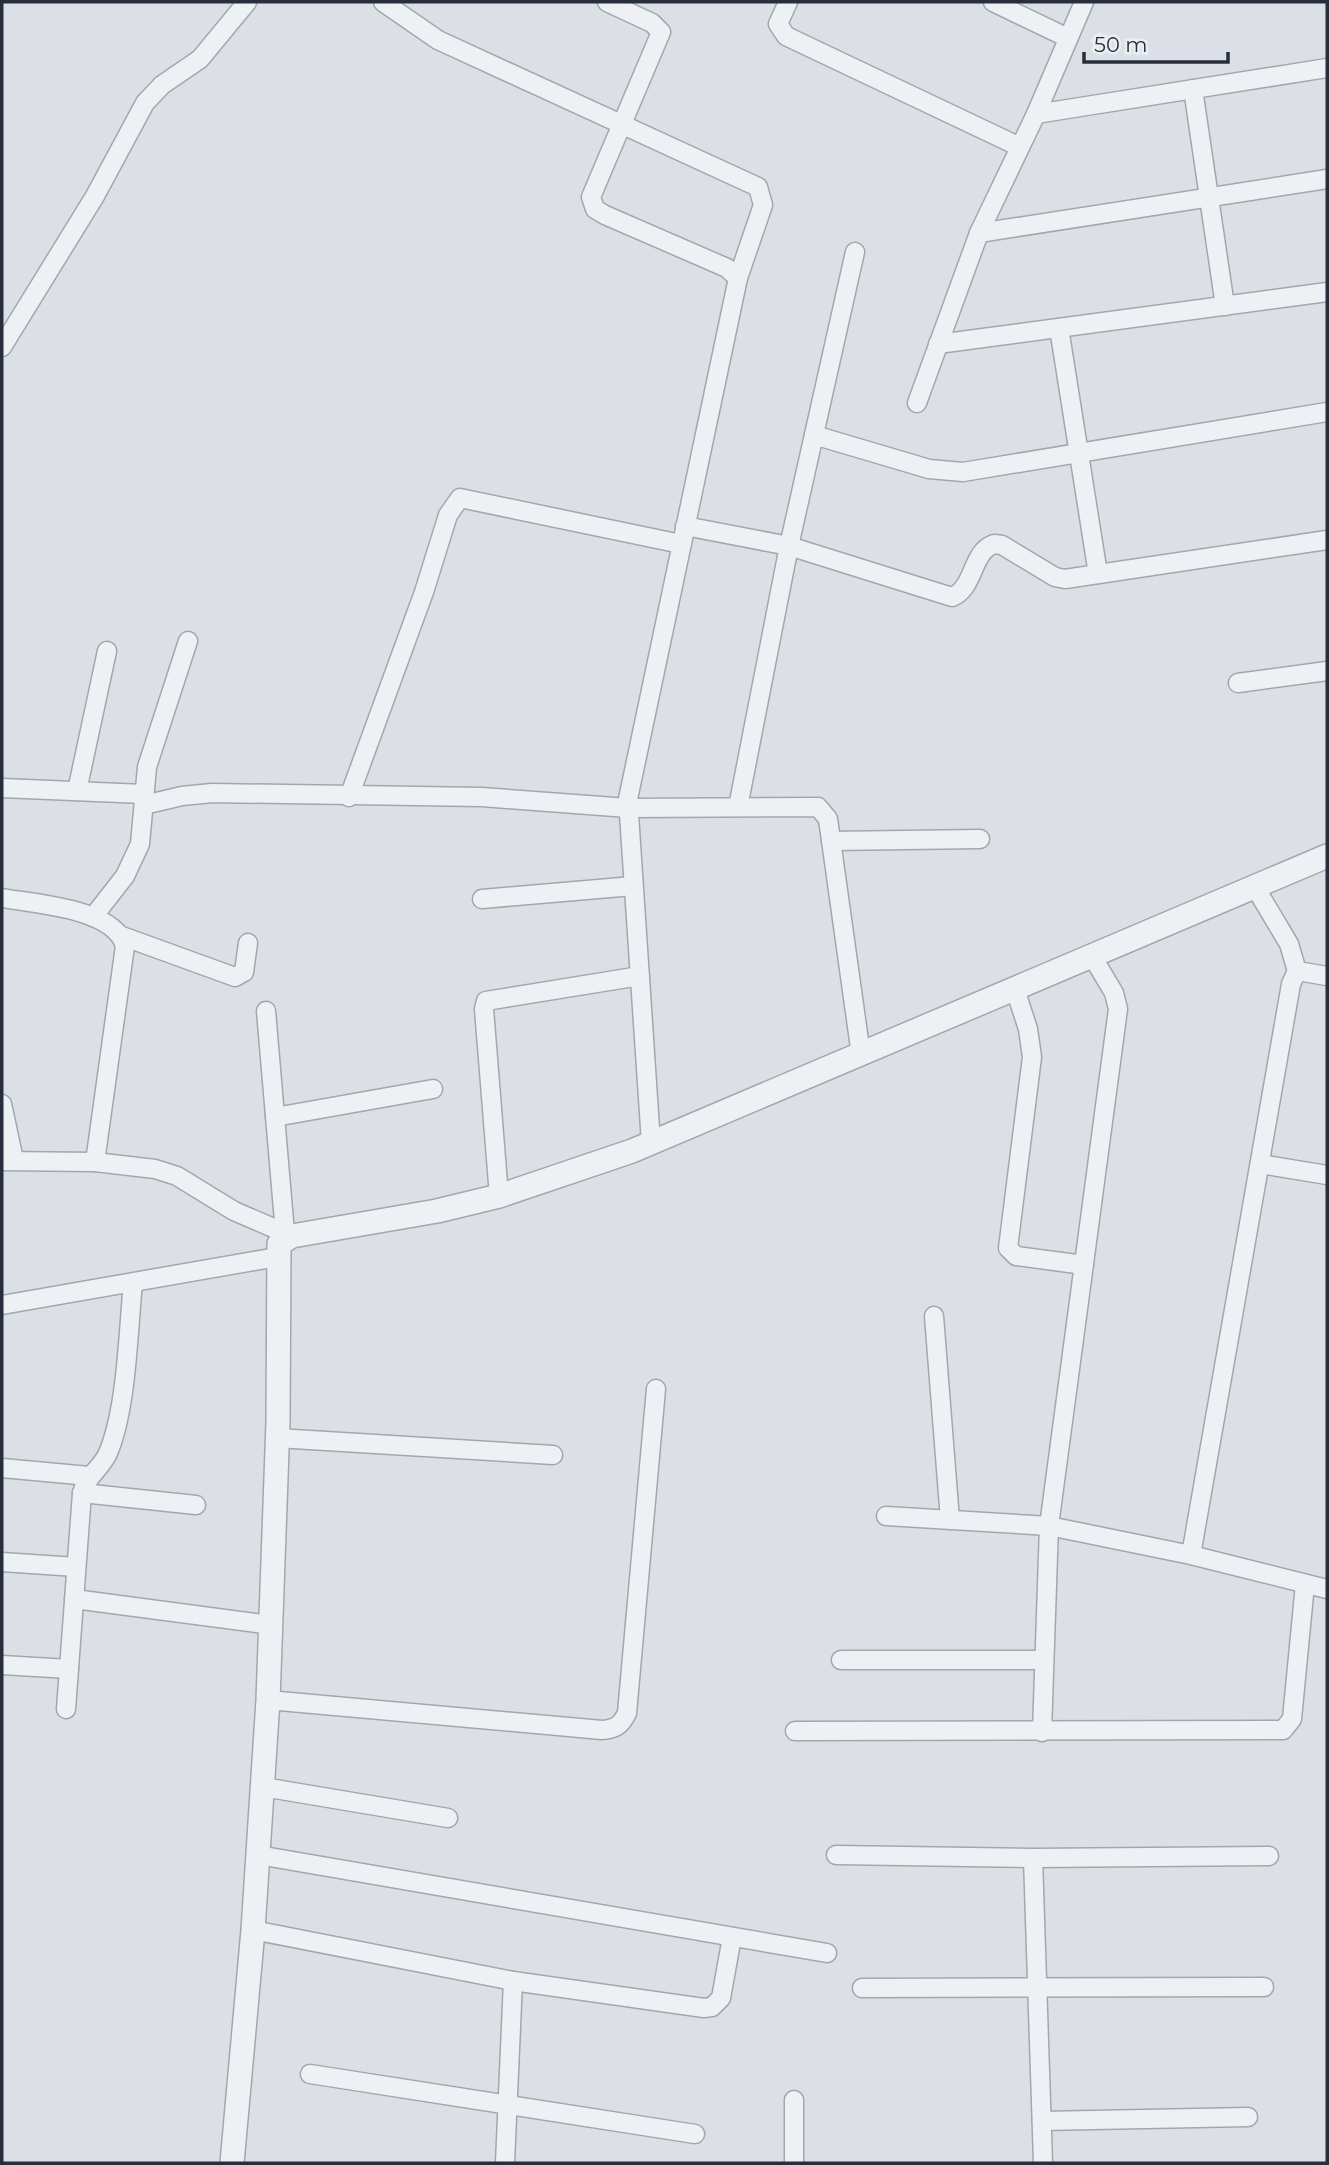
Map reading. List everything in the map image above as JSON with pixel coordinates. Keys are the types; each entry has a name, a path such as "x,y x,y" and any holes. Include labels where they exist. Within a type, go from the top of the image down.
{"street":[{"path":"2,347 95,196 145,103 162,85 200,59 247,2"},
{"path":"383,2 438,40 758,187 763,205 738,278 633,767 628,808 651,1143"},
{"path":"607,2 652,23 661,32 591,197 595,209 727,268 738,278"},
{"path":"788,2 778,24 786,36 1020,147"},
{"path":"993,2 1068,38"},
{"path":"917,403 979,233 1036,114 1084,2"},
{"path":"1036,114 1327,68"},
{"path":"1193,89 1225,306"},
{"path":"979,233 1327,180"},
{"path":"738,807 789,546 855,252"},
{"path":"938,344 1327,292"},
{"path":"1059,328 1098,574"},
{"path":"814,435 947,473 1327,412"},
{"path":"349,797 424,592 448,515 460,498 683,535 789,546 952,597 960,594 983,550 994,544 1002,545 1055,578 1075,579 1327,540"},
{"path":"93,917 134,860 144,828 144,799 150,757 188,641"},
{"path":"77,791 107,651"},
{"path":"1238,683 1327,671"},
{"path":"2,788 77,791 144,799 212,793 510,798 628,808 818,807 828,819 861,1055"},
{"path":"831,841 980,839"},
{"path":"2,1104 8,1160 138,1165 177,1176 233,1211 288,1235 437,1211 499,1196 651,1143 1327,856"},
{"path":"482,899 633,886"},
{"path":"1191,1555 1291,984 1297,971 1289,944 1255,887"},
{"path":"2,898 93,917 122,936 235,977 244,972 248,943"},
{"path":"95,1162 125,946 122,936"},
{"path":"1042,1732 1049,1526 1118,1009 1114,993 1092,956"},
{"path":"1297,971 1327,976"},
{"path":"499,1196 484,1009 486,1001 640,976"},
{"path":"1014,989 1028,1029 1032,1058 1008,1248 1016,1256 1084,1265"},
{"path":"266,1011 288,1235"},
{"path":"275,1117 433,1089"},
{"path":"1260,1164 1327,1175"},
{"path":"232,2163 253,1930 268,1700 277,1438 277,1257 279,1244 288,1235"},
{"path":"2,1305 277,1257"},
{"path":"66,1709 85,1484 108,1452 115,1423 133,1283"},
{"path":"934,1316 950,1520"},
{"path":"268,1700 602,1730 612,1729 621,1723 627,1713 656,1388"},
{"path":"277,1438 552,1455"},
{"path":"2,1468 196,1505"},
{"path":"886,1516 1049,1526 1191,1555 1327,1589"},
{"path":"2,1562 76,1567"},
{"path":"795,1731 1283,1730 1292,1719 1305,1584"},
{"path":"74,1600 271,1625"},
{"path":"841,1660 1044,1660"},
{"path":"2,1665 69,1669"},
{"path":"263,1787 448,1818"},
{"path":"258,1855 827,1953"},
{"path":"836,1856 1269,1856"},
{"path":"1033,1858 1043,2163"},
{"path":"253,1930 513,1981 712,2007 721,1998 732,1937"},
{"path":"505,2163 513,1981"},
{"path":"862,1987 1264,1987"},
{"path":"310,2074 695,2134"},
{"path":"794,2100 794,2163"},
{"path":"1042,2121 1248,2117"}]}
